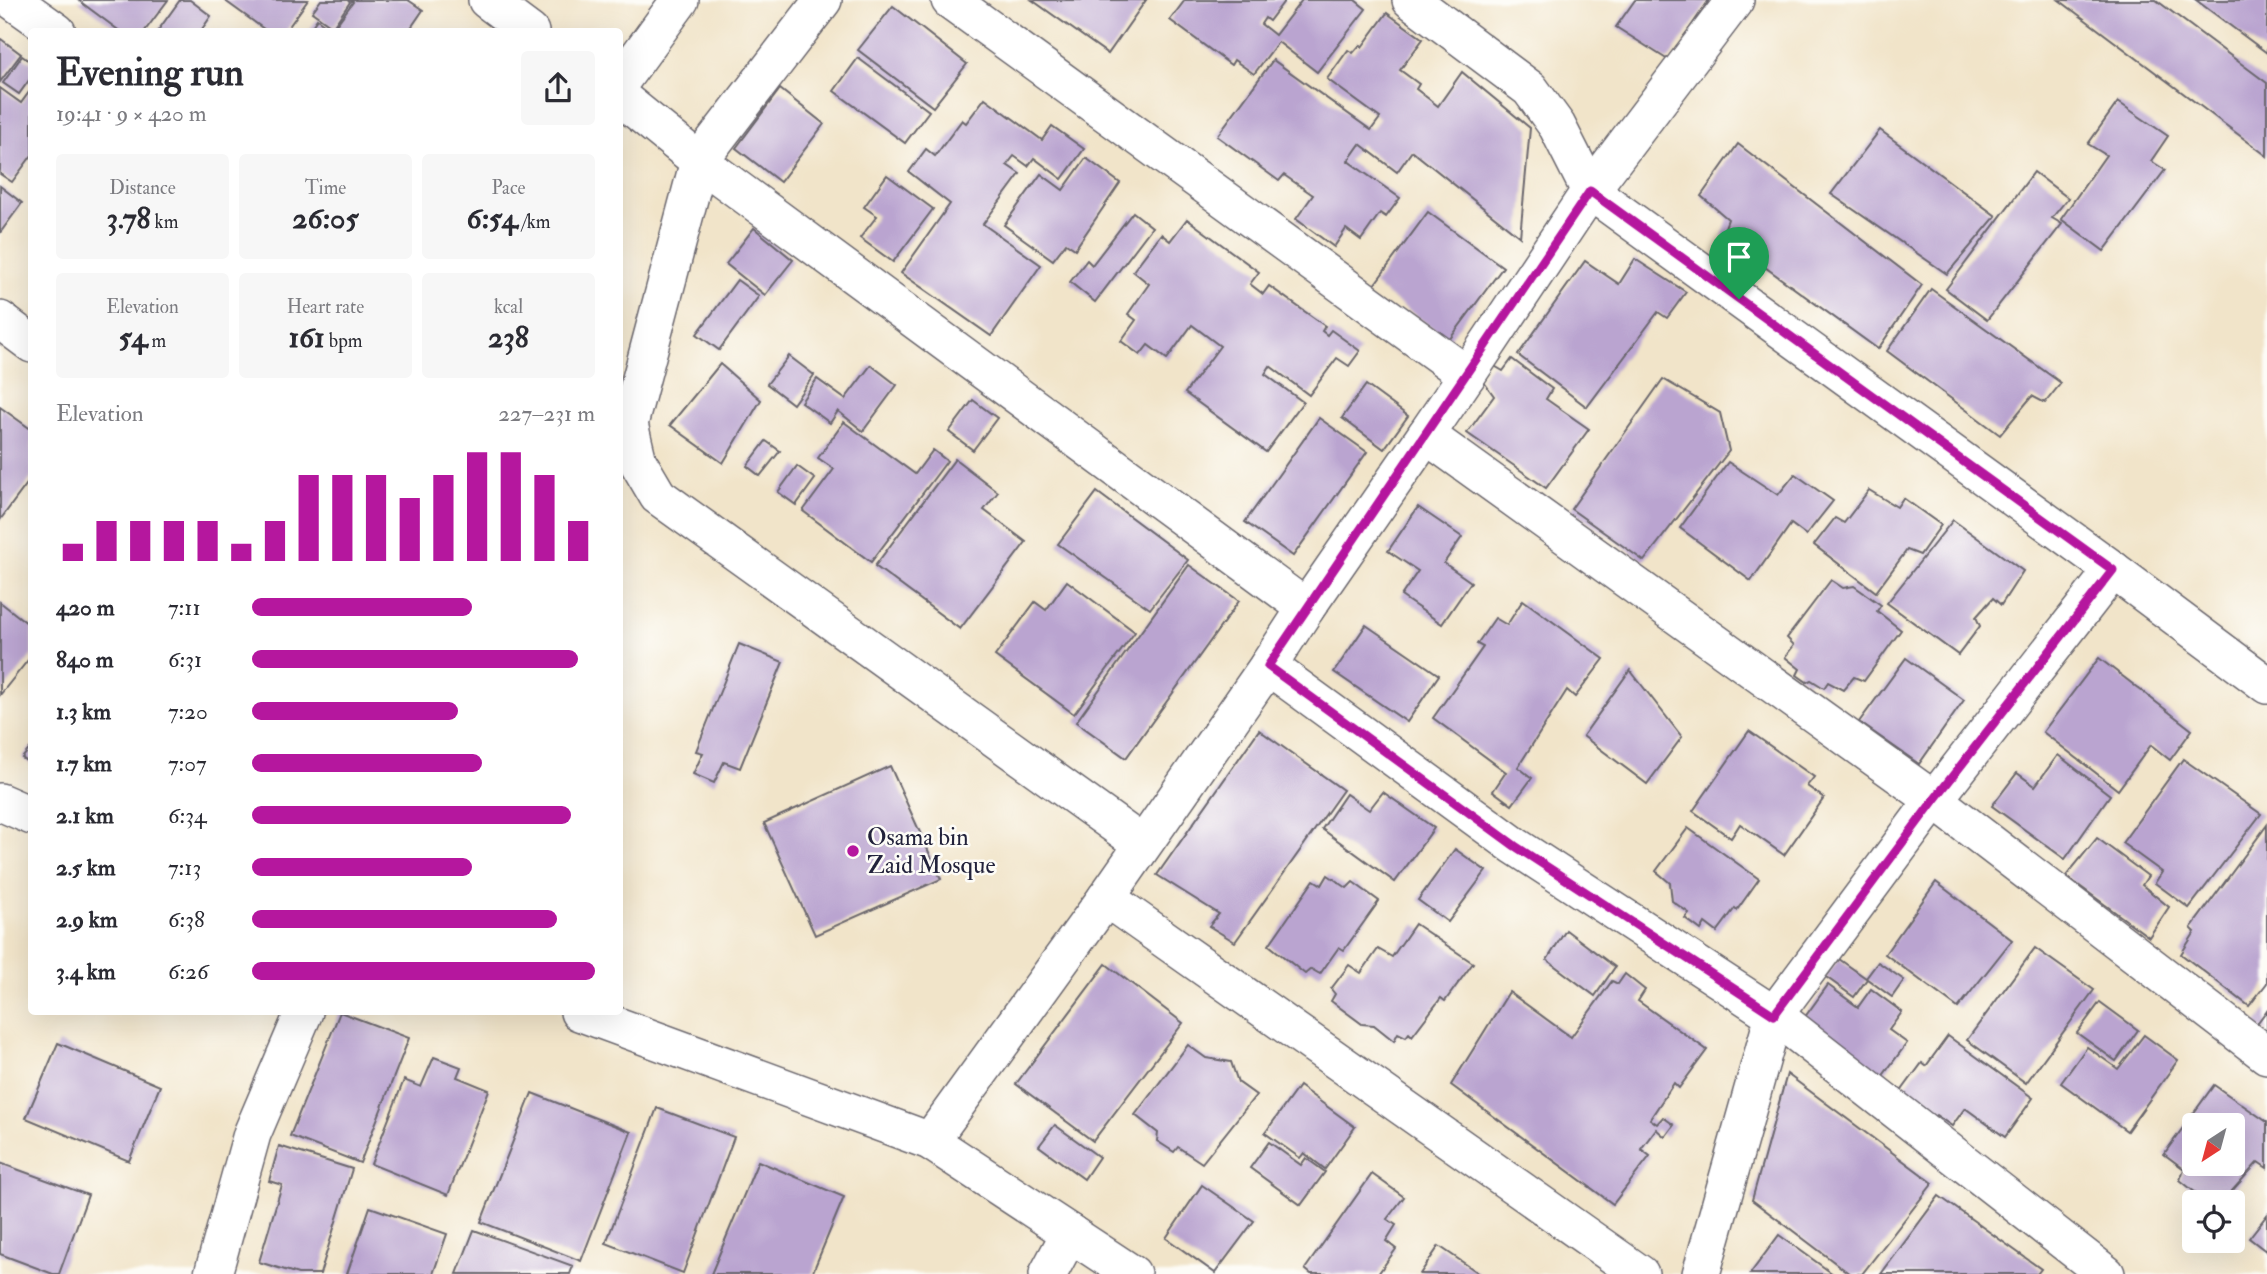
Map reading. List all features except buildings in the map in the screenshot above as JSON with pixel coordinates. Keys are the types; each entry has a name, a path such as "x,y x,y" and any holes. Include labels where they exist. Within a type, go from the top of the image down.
{"street":[{"path":"12,0 51,28"},
{"path":"487,0 525,28"},
{"path":"623,78 680,0"},
{"path":"823,0 699,161 629,424 638,463 658,496 1142,844"},
{"path":"950,0 1467,375"},
{"path":"930,1141 1106,898 1268,666 1590,191 1735,0"},
{"path":"1417,3 1530,89 1558,126 1590,191 2113,570 2267,685"},
{"path":"623,99 699,161 1306,608"},
{"path":"0,320 28,341"},
{"path":"1426,435 1934,800 2267,1055"},
{"path":"1701,1274 1774,1015 1934,800 2113,570"},
{"path":"1268,666 1515,846 1774,1015 2106,1274"},
{"path":"0,802 28,814"},
{"path":"1106,898 1640,1274"},
{"path":"213,1274 252,1134 303,1015"},
{"path":"587,1015 930,1141 1132,1274"},
{"path":"1048,1274 1070,1233"}],"place":[{"name":"Osama bin Zaid Mosque","path":"853,851"}],"route":[{"path":"1590,191 1739,299 2113,570 1934,800 1774,1015 1515,846 1268,666 1590,191"}]}
